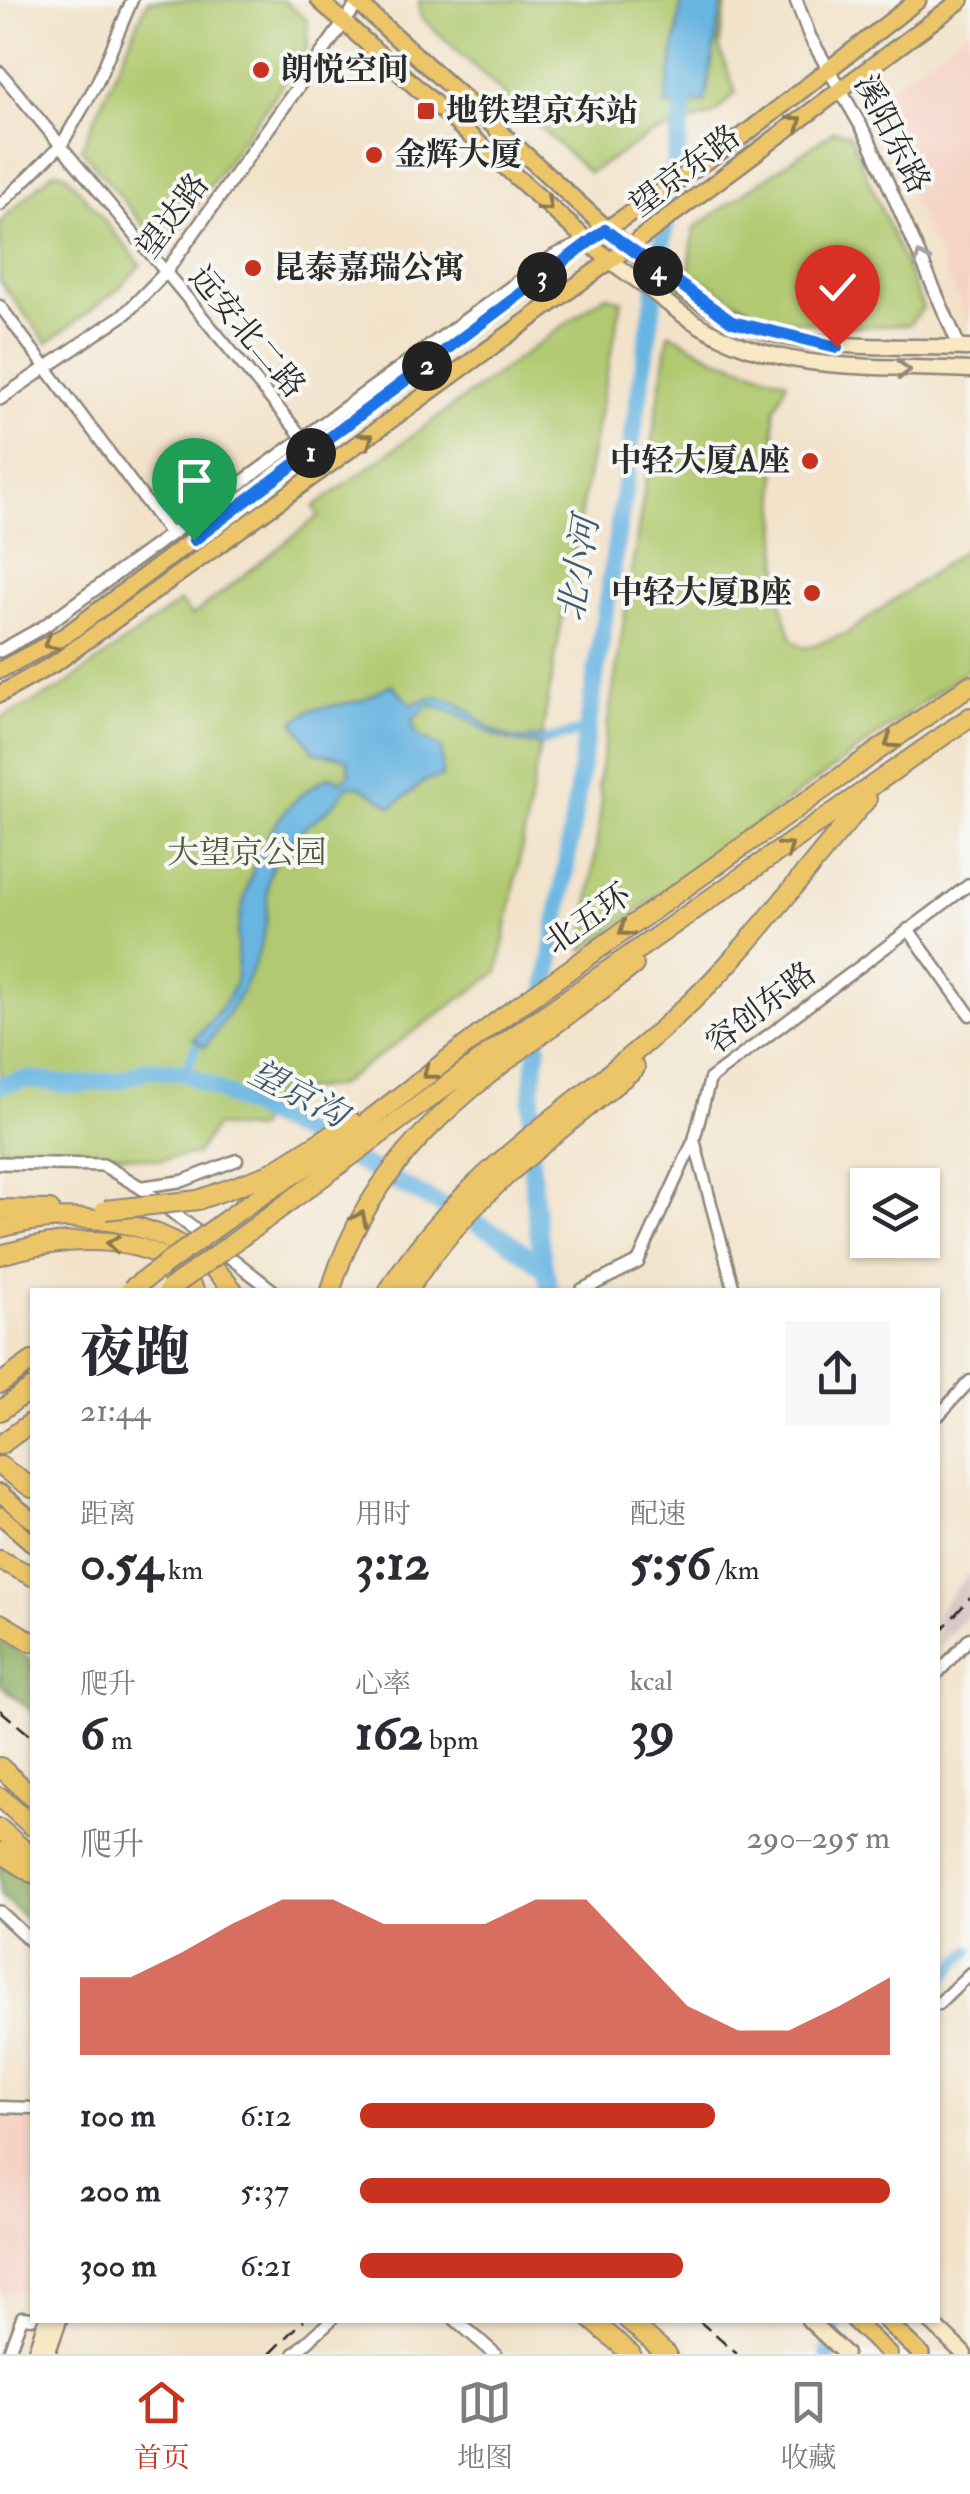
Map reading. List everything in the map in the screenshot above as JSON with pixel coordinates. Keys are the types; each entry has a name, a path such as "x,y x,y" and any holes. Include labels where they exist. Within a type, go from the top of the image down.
{"highway":[{"name":"北五环","path":"361,1130 378,1112 500,1019 970,685"},
{"path":"332,1288 361,1214 402,1153 495,1069 590,991 970,717"},
{"path":"409,1288 469,1207 636,1061 728,968 888,776"},
{"name":"北五环","path":"133,1288 244,1207 361,1130 590,991"},
{"path":"390,1288 441,1216 514,1146 636,1061"},
{"path":"0,1209 106,1210 198,1200 329,1153 361,1130"},
{"name":"北五环","path":"171,1288 263,1222 329,1153"},
{"path":"0,1228 85,1219 140,1227 200,1257 231,1288"},
{"path":"0,1255 80,1242 128,1246 164,1257 205,1288"},
{"path":"164,1257 192,1288"},
{"path":"0,1384 30,1362"},
{"path":"0,1412 30,1390"},
{"path":"0,1445 30,1423"},
{"path":"0,1466 30,1487"},
{"path":"0,1560 30,1575"},
{"path":"8,1627 30,1641"},
{"path":"0,1767 30,1794"},
{"path":"0,1797 30,1824"},
{"path":"0,1829 30,1855"},
{"path":"0,1852 30,1872"},
{"path":"595,2323 631,2354"},
{"path":"631,2323 667,2354"}],"main road":[{"path":"319,0 610,262 679,312 736,344 790,361 862,370 970,370"},
{"name":"望京东路","path":"0,670 92,615 918,0"},
{"name":"望京东路","path":"0,694 57,662 610,262 962,0"},
{"path":"357,1 605,230 633,245 686,293 732,322 800,342 871,349 965,348"},
{"path":"0,1491 30,1517"},
{"path":"0,1515 30,1545"},
{"path":"0,1523 30,1546"},
{"path":"35,2354 45,2323"},
{"path":"47,2354 57,2323"},
{"path":"812,2323 845,2354"},
{"path":"856,2323 889,2354"},
{"path":"889,2323 922,2354"},
{"path":"932,2323 964,2354"}],"street":[{"path":"0,205 62,144 96,84 132,0"},
{"name":"溪阳东路","path":"796,0 828,70 868,140 965,348"},
{"name":"望达路","path":"0,398 126,312 166,273 357,1"},
{"name":"远安北二路","path":"0,72 303,438"},
{"path":"0,652 42,627 554,255 588,242"},
{"path":"0,306 170,534"},
{"path":"372,388 398,390"},
{"path":"92,615 108,578"},
{"name":"容创东路","path":"733,1288 694,1140 710,1079 970,884"},
{"path":"908,929 970,1015"},
{"path":"586,1288 638,1262 694,1140"},
{"path":"140,1187 184,1181 237,1160"},
{"path":"0,1164 103,1165 140,1187 269,1288"},
{"path":"940,1414 970,1381"},
{"path":"940,1672 970,1638"},
{"path":"0,1912 30,1940"},
{"path":"940,2002 970,1973"},
{"path":"0,2107 30,2108"},
{"path":"8,2354 22,2317 30,2318"},
{"path":"294,2354 327,2323"},
{"path":"459,2323 495,2354"}],"shaded area":[{"path":"970,28 970,325 869,103"},
{"path":"970,1572 970,1612 940,1645 940,1609"},
{"path":"0,2113 30,2113 30,2292 0,2293"}],"green space":[{"path":"148,0 283,0 307,20 308,48 164,250 81,149"},
{"path":"419,0 737,0 726,5 719,47 736,93 713,115 650,135 589,173 420,16"},
{"path":"835,130 850,135 923,308 909,325 844,327 761,316 689,271 694,228"},
{"path":"54,171 65,173 141,265 116,291 47,343 0,281 0,222"},
{"name":"大望京公园","path":"606,295 622,301 498,972 337,1086 277,1093 256,1130 215,1126 196,1154 159,1160 64,1147 0,1148 0,719 61,688 180,602 192,616 319,516 314,507"},
{"path":"669,333 714,357 787,381 774,411 780,598 792,640 805,648 846,634 970,546 970,668 583,951 602,799 598,786"},
{"path":"0,1642 30,1659 30,1709 0,1684"},
{"path":"0,1860 30,1881 30,1923 0,1895"}],"water":[{"path":"682,0 723,0 705,102 665,106"},
{"path":"391,684 412,705 429,698 444,698 456,702 502,735 520,739 548,736 548,744 510,741 462,716 430,705 412,720 417,735 442,749 442,777 427,780 392,807 362,787 347,786 330,807 288,842 270,872 266,924 251,973 205,1047 193,1039 220,1009 235,983 242,907 265,841 309,788 330,776 340,781 350,774 347,759 314,752 294,721 311,710 363,700"}],"waterway":[{"name":"北小河","path":"541,1027 687,85"},
{"path":"548,740 590,729"},
{"name":"北小河","path":"538,1045 532,1106 532,1168 538,1230 550,1288"},
{"path":"185,1073 195,1048"},
{"name":"望京沟","path":"0,1085 27,1079 71,1085 121,1080 148,1069 185,1073 505,1238 544,1268"},
{"path":"940,1982 970,1950"},
{"name":"北小河","path":"829,2354 834,2323"}],"railway":[{"path":"940,1632 970,1598"},
{"path":"0,1710 30,1735"},
{"path":"270,2354 301,2323"},
{"path":"701,2323 737,2354"}],"place":[{"name":"朗悦空间","path":"261,70"},
{"name":"地铁望京东站","path":"426,111"},
{"name":"金辉大厦","path":"374,155"},
{"name":"昆泰嘉瑞公寓","path":"253,268"},
{"name":"中轻大厦A座","path":"810,461"},
{"name":"中轻大厦B座","path":"812,593"}],"route":[{"path":"194,540 398,390 605,230 686,293 732,322 800,342 837,347"}]}
